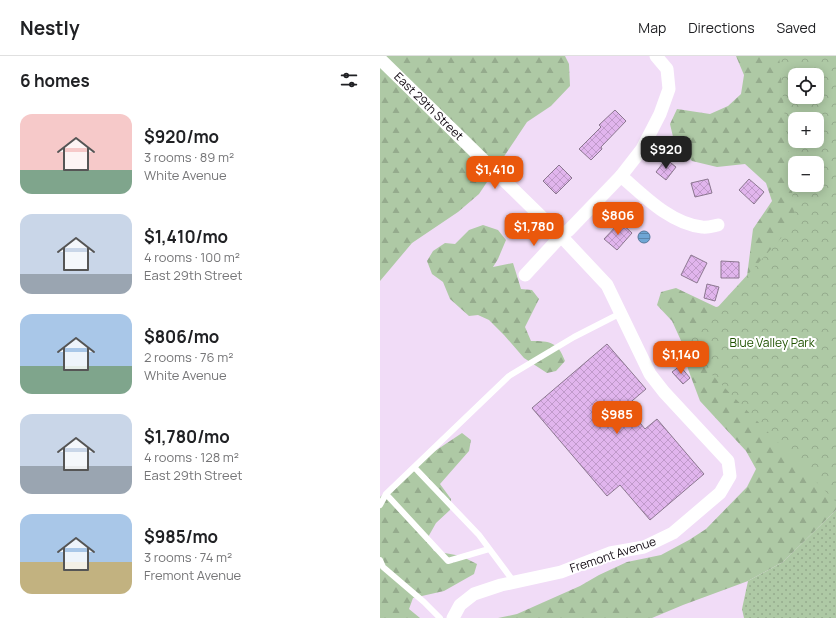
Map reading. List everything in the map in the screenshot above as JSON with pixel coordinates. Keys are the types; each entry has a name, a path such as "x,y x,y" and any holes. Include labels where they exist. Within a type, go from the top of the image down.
{"street":[{"path":"525,275 561,236 569,230 621,176 642,149 660,114 669,89 666,69 656,56"},
{"name":"East 29th Street","path":"380,59 561,236 607,285 621,313"},
{"path":"621,176 657,207 672,216 690,224 704,227 718,225"},
{"name":"Fremont Avenue","path":"453,618 460,605 474,594 501,585 561,572 610,553 644,547 673,533 720,492 730,476 728,461 664,392 650,374 621,313"}],"lane":[{"path":"380,505 386,494 509,376 574,337 621,313"},
{"path":"414,467 479,535 514,582"},
{"path":"386,494 448,561 490,549"},
{"path":"380,560 383,567 424,602 440,618"}],"green space":[{"path":"380,56 565,56 569,64 570,86 551,106 527,122 479,194 458,212 412,243 380,281"},
{"path":"736,56 836,56 836,510 783,562 748,581 652,618 498,618 517,614 580,586 627,562 661,555 689,540 706,529 747,487 756,469 746,451 700,401 688,369 683,345 672,321 657,305 661,292 676,288 716,307 731,304 746,284 753,229 772,201 766,183 745,164 717,167 692,161 674,141 670,124 677,109 710,114 728,106 741,94 744,75"},
{"name":"Blue Valley Park","path":"779,56 836,56 836,502 683,345 795,223 792,192 824,192 824,156 789,156"},
{"path":"483,225 498,230 506,240 493,267 513,263 521,289 532,290 539,299 525,327 531,341 548,342 556,346 559,350 565,361 556,371 547,373 524,358 489,320 478,315 469,316 450,299 443,282 432,274 427,261 433,251 445,243 455,244 469,230"},
{"path":"462,433 471,440 469,451 440,484 451,499 450,510 436,523 427,539 434,551 461,556 477,564 474,574 444,591 413,598 409,609 420,618 380,618 380,497 435,451"},
{"path":"836,510 836,618 744,618 742,609 748,581 783,562"}],"water":[{"path":"642,231 646,231 650,237 646,243 642,243 638,239 638,235"}],"building":[{"path":"615,110 626,121 601,147 602,149 591,160 579,149 601,127 599,125"},
{"path":"666,159 676,167 666,180 656,172"},
{"path":"559,165 572,178 556,194 543,181"},
{"path":"708,179 712,193 695,197 691,183"},
{"path":"749,179 764,192 754,204 739,190"},
{"path":"620,222 632,233 617,250 604,239"},
{"path":"691,255 707,263 697,283 681,275"},
{"path":"721,261 739,262 739,278 721,278"},
{"path":"707,284 719,287 715,301 704,298"},
{"path":"607,344 646,389 626,406 645,429 657,419 704,474 650,520 620,485 607,496 532,408"},
{"path":"680,366 690,378 683,384 672,372"}]}
